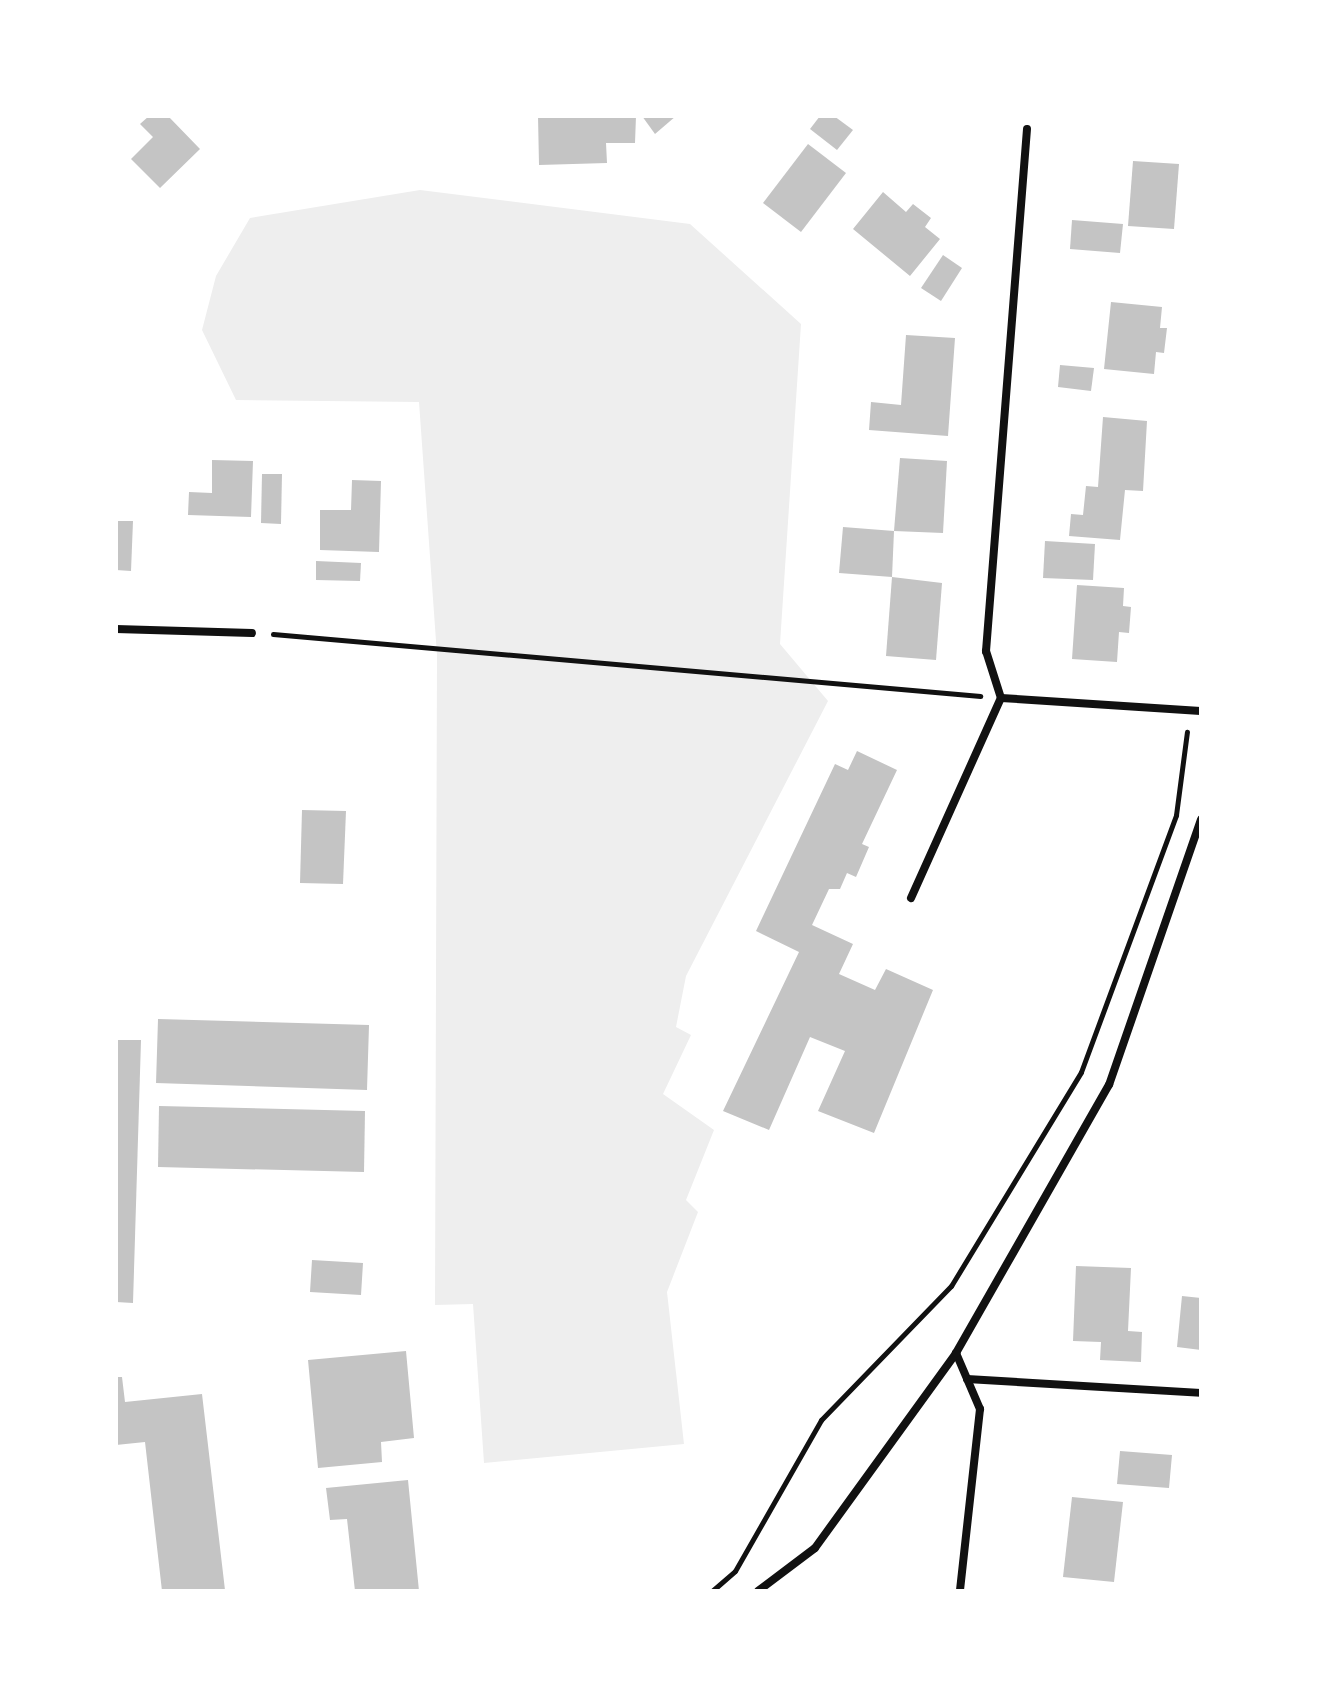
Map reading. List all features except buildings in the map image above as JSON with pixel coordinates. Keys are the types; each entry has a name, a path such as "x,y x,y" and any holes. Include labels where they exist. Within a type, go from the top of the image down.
{"street":[{"path":"911,898 1001,698 986,651 1027,129"},
{"path":"116,629 252,633"},
{"path":"1001,698 1201,711"},
{"path":"758,1591 815,1548 956,1353 1109,1085 1201,820"},
{"path":"956,1353 980,1409 960,1591"},
{"path":"967,1379 1201,1393"}],"path":[{"path":"252,633 1001,698"},
{"path":"712,1591 735,1571 821,1420 951,1286 1081,1072 1176,815 1190,711"}],"shaded area":[{"path":"420,190 690,224 801,324 780,644 828,701 686,976 676,1027 691,1035 663,1094 714,1130 686,1200 698,1212 667,1292 684,1444 484,1463 473,1304 435,1305 437,655 419,402 236,400 202,330 216,276 250,218"}]}
